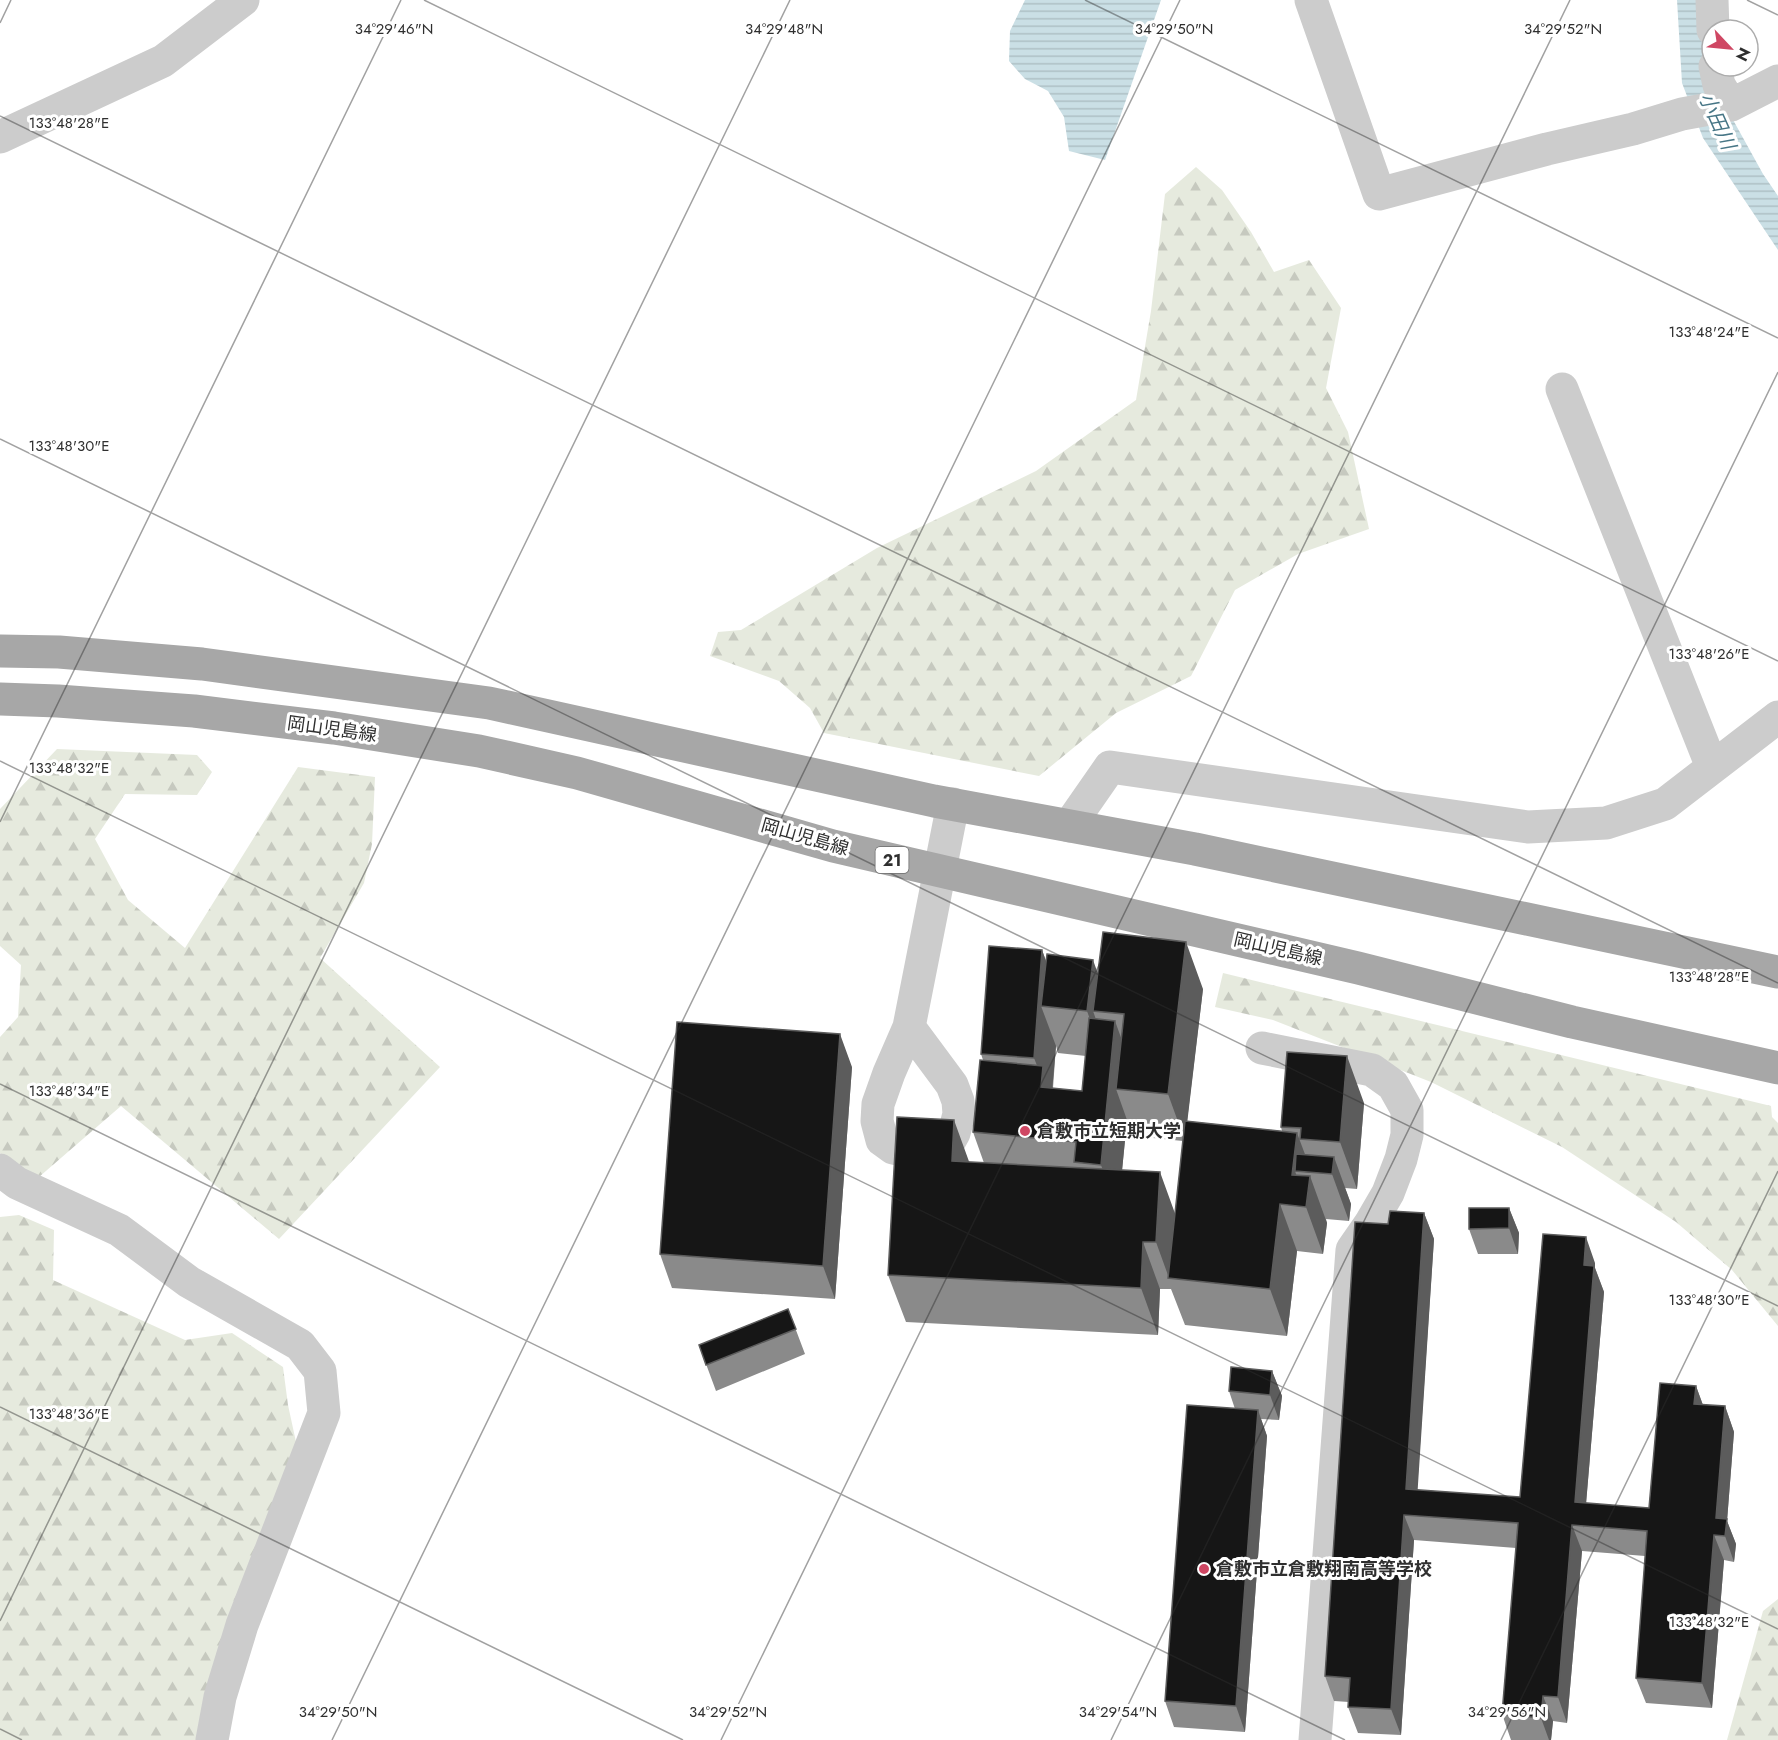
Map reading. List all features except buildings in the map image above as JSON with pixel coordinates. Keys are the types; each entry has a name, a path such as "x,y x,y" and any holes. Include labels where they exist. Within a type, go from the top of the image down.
{"main road":[{"path":"0,651 59,652 202,664 489,703 953,804 1207,851 1778,972"},
{"name":"岡山児島線","path":"0,699 194,711 479,751 577,773 833,846 1358,968 1572,1022 1778,1068"}],"street":[{"path":"0,137 164,61 243,0"},
{"path":"1311,0 1379,194 1547,149 1633,129 1682,114 1731,105 1778,81"},
{"path":"1712,0 1713,18"},
{"path":"1718,78 1719,85 1731,105"},
{"path":"1562,389 1712,767"},
{"path":"1069,826 1110,767 1528,827 1606,823 1665,804 1778,717"},
{"path":"909,1027 953,804"},
{"path":"1262,1048 1372,1070 1393,1085 1407,1110 1407,1135 1401,1159 1388,1192 1352,1250 1315,1740"},
{"path":"0,1170 17,1183 119,1230 189,1282 300,1345 320,1371 324,1413 242,1625 220,1697 212,1740"}],"green space":[{"path":"1196,167 1222,190 1251,232 1274,272 1309,260 1341,308 1326,388 1348,432 1369,529 1298,554 1235,590 1191,676 1116,713 1039,776 824,733 810,708 779,681 710,656 718,632 741,630 877,548 1036,471 1136,400 1151,311 1165,194"},
{"path":"57,749 197,755 212,772 197,795 125,794 95,839 128,900 185,948 298,767 375,777 372,844 364,883 320,958 440,1067 279,1239 121,1106 39,1177 24,1174 0,1153 0,1037 18,1017 21,965 0,946 0,809"},
{"path":"1223,973 1771,1106 1772,1117 1778,1123 1778,1326 1732,1270 1676,1222 1562,1147 1431,1082 1273,1020 1215,1007"},
{"path":"19,1215 54,1230 53,1280 185,1340 232,1333 283,1367 296,1442 196,1740 0,1740 0,1217"},
{"path":"1778,1599 1778,1740 1727,1740 1763,1611"}],"water":[{"path":"1025,0 1161,0 1105,160 1069,151 1064,117 1048,91 1025,79 1009,61 1010,31"},
{"name":"小田川","path":"1677,0 1703,0 1705,18 1700,18 1700,78 1711,78 1763,174 1778,196 1778,250 1703,138 1682,83"}],"place":[{"name":"倉敷市立短期大学","path":"1025,1131"},
{"name":"倉敷市立倉敷翔南高等学校","path":"1204,1569"}]}
